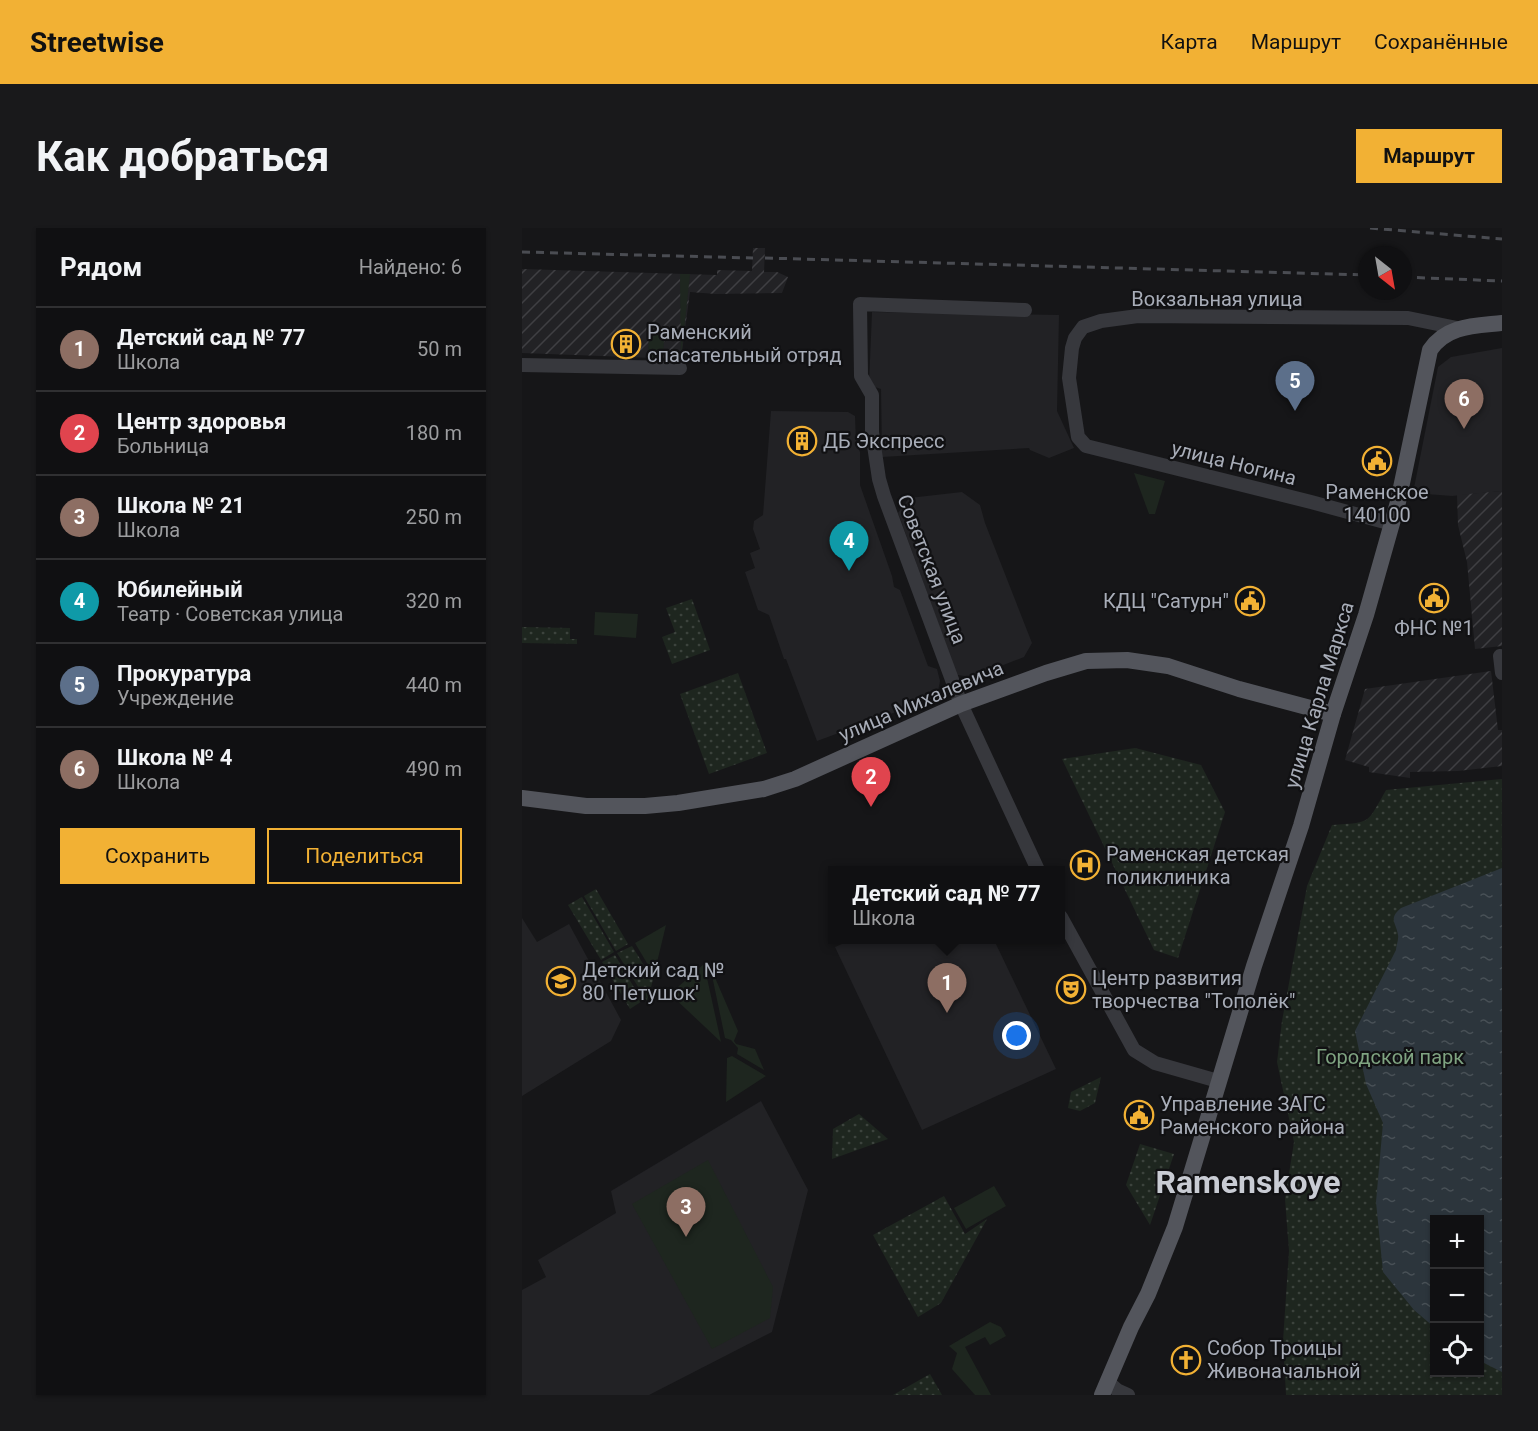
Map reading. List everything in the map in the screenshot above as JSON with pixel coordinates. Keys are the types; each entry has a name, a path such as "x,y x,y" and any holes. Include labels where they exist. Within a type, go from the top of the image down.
{"main road":[{"path":"1457,328 1502,323"},
{"name":"улица Карла Маркса","path":"1105,1389 1131,1327 1161,1265 1175,1227 1254,966 1305,814 1332,714 1366,615 1392,524 1430,350 1436,341 1457,328"},
{"name":"улица Михалевича","path":"522,798 586,806 645,806 764,789 795,779 962,704 1073,664 1093,661 1127,660 1168,666 1239,689 1332,714"}],"street":[{"name":"Советская улица","path":"1025,310 860,304 861,373 872,395 872,432 879,479 962,704 1036,866"},
{"name":"Вокзальная улица","path":"1077,430 1070,378 1072,348 1075,338 1083,327 1101,321 1138,316 1408,318 1457,328"},
{"path":"522,365 680,368"},
{"name":"улица Ногина","path":"1077,430 1078,437 1086,446 1392,524"},
{"path":"1500,656 1502,673"},
{"path":"1065,924 1134,1050 1155,1063 1218,1082"},
{"path":"1105,1389 1117,1390 1128,1395"}],"shaded area":[{"path":"753,248 765,248 764,272 777,272 788,277 782,293 690,292 681,359 522,353 522,269 717,275 717,270 752,271"},
{"path":"872,312 1059,315 1057,411 1074,448 1049,458 1029,448 882,457 881,389 869,385"},
{"path":"1502,348 1502,491 1452,496 1413,493 1438,367 1451,357"},
{"path":"771,411 848,412 855,416 856,443 860,452 860,485 894,587 900,590 928,666 937,669 940,681 938,691 931,699 817,741 769,615 758,610 745,572 755,568 750,553 760,549 753,529 754,521 763,515"},
{"path":"1502,491 1502,646 1475,649 1467,562 1458,525 1457,495"},
{"path":"962,492 980,505 1032,643 1024,657 973,677 957,675 898,513 909,498"},
{"path":"1491,671 1498,730 1502,730 1502,766 1458,771 1410,772 1410,778 1369,772 1369,767 1345,760 1365,689"},
{"name":"Детский сад № 80 'Петушок'","path":"522,918 537,942 569,924 621,1020 611,1041 522,1096"},
{"path":"842,944 996,944 1056,1069 922,1130 835,947"},
{"path":"761,1101 808,1190 772,1332 649,1395 522,1395 522,1290 546,1277 538,1260 616,1213 611,1191"}],"green space":[{"path":"680,274 690,274 681,359"},
{"path":"649,332 658,332 664,339 663,358 648,357"},
{"path":"1134,473 1165,481 1155,514 1149,514"},
{"path":"692,599 710,650 672,664 662,637 675,632 666,608"},
{"path":"595,612 638,614 636,638 594,635"},
{"path":"522,627 570,628 570,639 577,639 577,644 522,643"},
{"path":"738,673 767,753 709,774 680,694"},
{"path":"1135,748 1201,765 1225,812 1178,958 1154,950 1062,759"},
{"name":"Городской парк","path":"1502,779 1502,1395 1286,1395 1283,1341 1289,1251 1285,1199 1294,1142 1277,1062 1282,1021 1307,886 1332,825 1361,822 1371,816 1386,790"},
{"path":"596,889 628,944 616,951 584,896"},
{"path":"582,897 614,952 601,960 568,905"},
{"path":"666,925 654,975 635,943"},
{"path":"632,946 653,980 647,1001 617,953"},
{"path":"615,955 642,1001 630,1009 602,962"},
{"path":"704,964 721,1042 670,994"},
{"path":"710,966 738,1031 734,1041 736,1044 755,1049 764,1070 737,1054 738,1048 731,1040 725,1038"},
{"path":"732,1056 766,1076 726,1102 727,1058"},
{"path":"1101,1077 1095,1103 1080,1111 1068,1108 1071,1092"},
{"path":"859,1114 888,1139 832,1159 833,1129"},
{"path":"1140,1144 1174,1154 1150,1225 1126,1185"},
{"path":"708,1160 773,1287 770,1318 712,1349 632,1204"},
{"path":"994,1186 1006,1206 966,1229 954,1208"},
{"path":"944,1196 965,1234 987,1219 941,1303 918,1317 873,1235"},
{"path":"990,1322 1001,1327 1006,1336 990,1345 985,1337 965,1347 991,1395 975,1395 952,1369 957,1353 949,1346"},
{"path":"930,1374 942,1395 893,1395"}],"water":[{"path":"1502,868 1502,1372 1484,1363 1484,1215 1430,1215 1430,1324 1414,1310 1383,1272 1376,1202 1383,1123 1366,1084 1355,1031 1396,950 1398,937 1394,918 1401,908"}],"railway":[{"path":"1370,228 1502,239"},
{"path":"522,252 753,258"},
{"path":"765,258 1358,275"},
{"path":"1412,277 1502,281"}],"place":[{"name":"Раменский спасательный отряд","path":"626,344"},
{"name":"Прокуратура","path":"1295,411"},
{"name":"Школа № 4","path":"1464,429"},
{"name":"ДБ Экспресс","path":"802,441"},
{"name":"Раменское 140100","path":"1377,461"},
{"name":"Юбилейный","path":"849,571"},
{"name":"ФНС №1","path":"1434,598"},
{"name":"КДЦ \"Сатурн\"","path":"1250,601"},
{"name":"Центр здоровья","path":"871,807"},
{"name":"Раменская детская поликлиника","path":"1085,865"},
{"name":"Детский сад № 80 'Петушок'","path":"561,981"},
{"name":"Центр развития творчества \"Тополёк\"","path":"1071,989"},
{"name":"Детский сад № 77","path":"947,1013"},
{"name":"Управление ЗАГС Раменского района","path":"1139,1115"},
{"name":"Школа № 21","path":"686,1237"},
{"name":"Собор Троицы Живоначальной","path":"1186,1360"}],"district":[{"name":"Ramenskoye","path":"1248,1182"}]}
